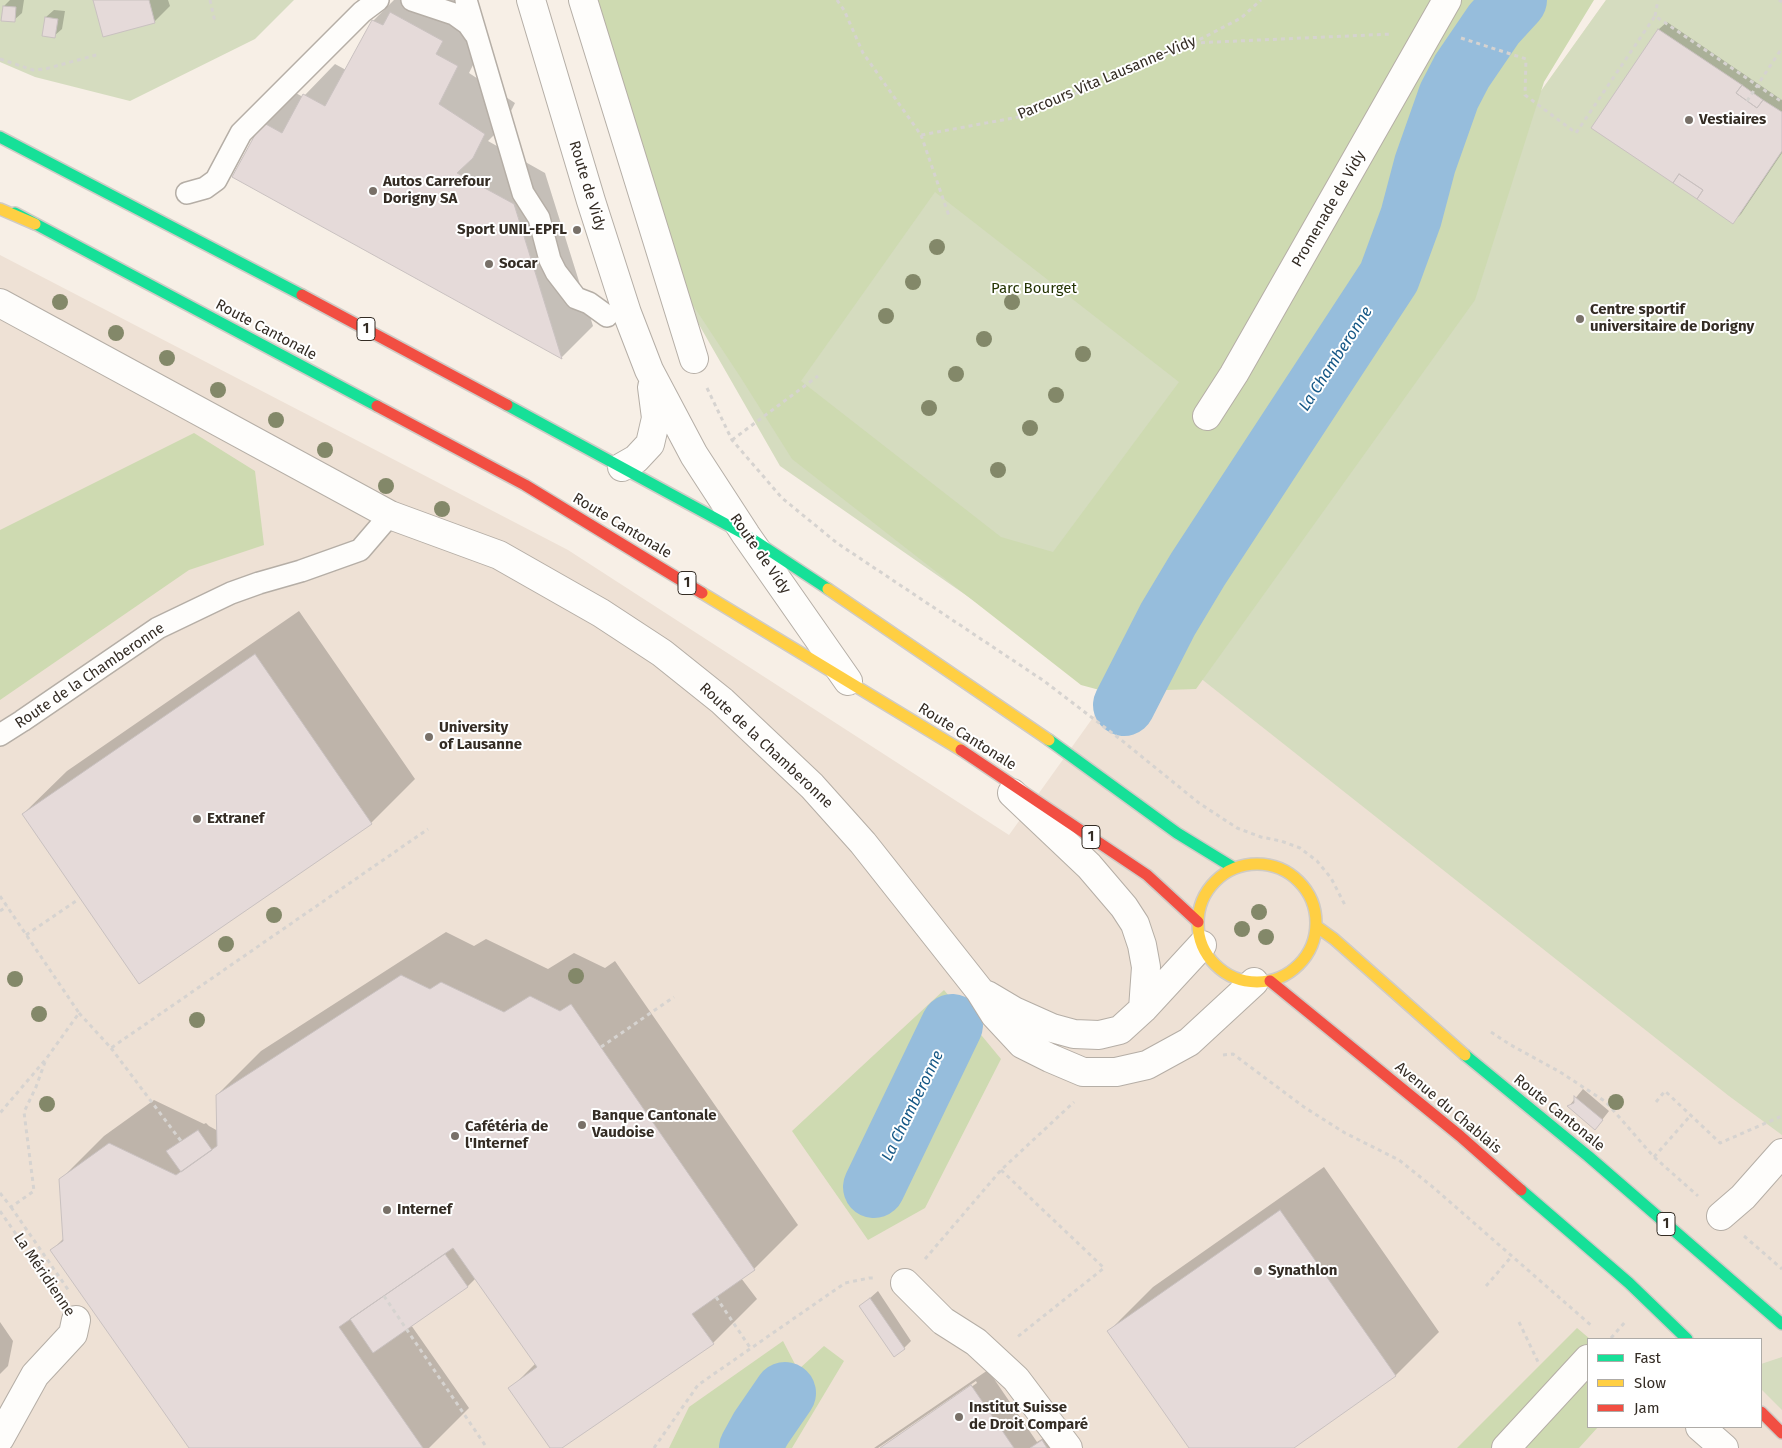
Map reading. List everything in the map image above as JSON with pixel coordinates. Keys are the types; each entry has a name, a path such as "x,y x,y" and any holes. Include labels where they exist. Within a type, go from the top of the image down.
{"main road":[{"name":"1","path":"0,137 370,331 746,535 994,702 1178,833 1234,868"},
{"name":"Route Cantonale","path":"0,204 525,485 848,681 979,761 1147,875 1200,933"},
{"path":"0,209 35,224"},
{"path":"1253,864 1273,866 1291,874 1305,888 1314,906 1316,926 1313,941 1307,955 1297,966 1284,975 1262,981 1232,976 1214,964 1200,933 1203,900 1215,881 1234,868 1253,864"},
{"name":"Route Cantonale","path":"1316,926 1334,939 1486,1073 1588,1156 1782,1324"},
{"name":"Avenue du Chablais","path":"1262,981 1338,1037 1460,1136 1629,1283 1686,1338"},
{"path":"1762,1413 1782,1433"}],"street":[{"name":"Route de Vidy","path":"530,0 627,313 650,370 694,455 746,535 848,681"},
{"path":"583,0 694,359"},
{"name":"Promenade de Vidy","path":"1207,416 1234,374 1447,0"},
{"name":"Route de la Chamberonne","path":"0,303 390,515 498,555 601,613 662,653 722,701 812,786 863,843 980,991 995,1015 1022,1044 1083,1072 1116,1072 1147,1065 1189,1042 1262,981"},
{"name":"Route de Vidy","path":"622,467 636,459 650,444 656,418 650,370"},
{"path":"979,761 1089,866 1124,907 1135,924 1142,945 1146,967 1143,1009"},
{"name":"Route de la Chamberonne","path":"980,991 1014,1011 1052,1028 1074,1034 1099,1035 1120,1030 1143,1009 1200,933"},
{"path":"1721,1216 1743,1196 1782,1153"},
{"path":"905,1283 943,1321 976,1342 1016,1379 1068,1448"},
{"name":"La Méridienne","path":"0,1438 34,1375 73,1334 76,1320"},
{"path":"1506,1448 1587,1360"},
{"path":"1701,1428 1724,1448"}],"lane":[{"path":"187,193 205,188 216,180 241,133 362,12 378,0"},
{"path":"412,0 454,14 468,24 478,39"},
{"path":"466,0 524,193 539,218 550,260 556,272 576,298 590,303 607,316"},
{"name":"Route de la Chamberonne","path":"0,735 22,722 158,628 231,593 259,583 301,572 360,550 390,515"}],"path":[{"path":"210,0 215,22"},
{"path":"837,0 844,10 863,53 921,135 949,216"},
{"name":"Parcours Vita Lausanne-Vidy","path":"921,135 1024,116 1192,43 1241,18 1261,0"},
{"path":"1192,43 1400,34 1432,29 1526,60 1525,95 1576,133 1655,16 1658,0"},
{"path":"1655,16 1782,102"},
{"path":"1747,101 1782,48"},
{"path":"0,59 33,70 45,69 100,54"},
{"path":"694,359 732,440 782,498 837,543 1044,682 1120,739 1200,803 1237,828 1260,837 1281,841 1300,848 1317,860 1331,878 1347,910"},
{"path":"732,440 818,376"},
{"path":"111,1048 428,829"},
{"path":"0,896 79,1013 111,1048 180,1141"},
{"path":"26,935 79,898"},
{"path":"0,911 7,906"},
{"path":"601,1047 674,997"},
{"path":"0,1113 46,1059 79,1013"},
{"path":"1488,1030 1509,1044 1560,1072 1606,1102 1654,1157 1782,1269"},
{"path":"1217,1056 1233,1054 1304,1107 1345,1133 1399,1160 1434,1188 1600,1333"},
{"path":"11,1207 34,1191 24,1112 46,1059"},
{"path":"1656,1102 1665,1092 1720,1143 1782,1116"},
{"path":"654,1448 698,1385 845,1283 869,1278 905,1283 1001,1170 1078,1098"},
{"path":"1654,1157 1690,1116"},
{"path":"992,1357 1104,1268 1001,1170"},
{"path":"0,1193 69,1292"},
{"name":"La Méridienne","path":"0,1211 76,1320"},
{"path":"1486,1286 1512,1256"},
{"path":"384,1296 487,1448"},
{"path":"716,1297 751,1349"},
{"path":"1611,1338 1628,1319"},
{"path":"1519,1322 1539,1363"}],"shaded area":[{"name":"University of Lausanne","path":"1606,0 1782,0 1782,1448 0,1448 0,255 568,550 1009,835"}],"green space":[{"path":"0,0 294,0 255,39 130,101 35,77 0,62"},
{"path":"592,0 1516,0 1201,566 1606,0 1782,0 1782,1135 1729,1096 1156,643 1124,705 780,466 678,288"},
{"name":"Parc Bourget","path":"597,0 1594,0 1544,82 1475,300 1196,689 1107,692 1081,685 792,459 681,287","holes":["935,192 1179,382 1053,552 1001,537 801,381"]},
{"path":"194,433 255,471 264,545 189,570 0,700 0,530"},
{"path":"944,990 1001,1059 925,1208 868,1240 792,1131"},
{"path":"1577,1328 1589,1338 1587,1338 1587,1428 1597,1428 1579,1448 1457,1448"},
{"path":"783,1341 798,1370 824,1346 844,1361 792,1448 669,1448 689,1407"},
{"path":"1782,1357 1782,1410 1762,1390 1762,1364"}],"building":[{"path":"93,0 149,0 155,23 103,37"},
{"path":"3,6 16,7 15,22 1,21"},
{"name":"Autos Carrefour Dorigny SA","path":"390,12 443,41 436,54 458,66 439,104 485,134 473,158 457,173 514,204 562,359 232,177 262,122 282,133 303,94 325,106 372,20 383,25"},
{"path":"45,17 58,19 55,38 42,36"},
{"name":"Vestiaires","path":"1658,29 1742,85 1736,93 1757,108 1763,100 1782,112 1782,151 1733,224 1697,199 1703,190 1679,174 1673,183 1591,128"},
{"path":"1742,85 1763,100 1757,108 1736,93"},
{"path":"1679,174 1703,190 1697,199 1673,183"},
{"name":"Extranef","path":"255,654 372,824 139,984 22,814"},
{"name":"Internef","path":"401,975 430,989 441,982 504,1012 530,996 560,1011 571,1004 755,1270 692,1314 714,1344 562,1448 550,1448 508,1388 537,1367 453,1248 339,1327 423,1448 189,1448 50,1250 63,1241 59,1179 109,1143 176,1175 217,1146 216,1095"},
{"path":"1574,1096 1603,1120 1595,1130 1567,1106 1574,1103"},
{"path":"198,1130 212,1150 181,1172 166,1151"},
{"name":"Synathlon","path":"1280,1210 1396,1376 1294,1448 1189,1448 1107,1331"},
{"path":"445,1254 468,1287 373,1353 350,1319"},
{"path":"870,1298 905,1349 894,1357 859,1306"},
{"name":"Institut Suisse de Droit Comparé","path":"971,1385 1014,1448 880,1448"},
{"path":"1042,1440 1047,1448 1030,1448"}],"waterway":[{"name":"La Chamberonne","path":"1124,705 1168,619 1198,569 1389,277 1411,217 1425,164 1449,96 1462,71 1494,24 1516,0"},
{"name":"La Chamberonne","path":"874,1187 952,1025"},
{"name":"La Chamberonne","path":"750,1448 785,1393"}],"traffic: fast":[{"path":"0,137 302,295"},
{"path":"15,213 377,406"},
{"path":"507,405 746,535 828,589"},
{"path":"1049,740 1177,833 1234,868"},
{"path":"1465,1055 1588,1156 1782,1324"},
{"path":"1521,1190 1629,1283 1686,1338"}],"traffic: slow":[{"path":"0,209 35,224"},
{"path":"828,589 1049,740"},
{"path":"702,593 961,750"},
{"path":"1257,864 1268,865 1290,874 1306,890 1315,912 1316,923 1315,934 1306,956 1290,972 1268,981 1257,982 1246,981 1224,972 1208,956 1199,934 1198,923 1199,912 1208,890 1224,874 1246,865 1257,864"},
{"path":"1316,926 1334,939 1465,1055"}],"traffic: jam":[{"path":"302,295 507,405"},
{"path":"377,406 525,485 702,593"},
{"path":"961,750 1147,875 1198,922"},
{"path":"1270,981 1460,1136 1521,1190"},
{"path":"1762,1413 1782,1433"}],"place":[{"name":"Vestiaires","path":"1689,120"},
{"name":"Autos Carrefour Dorigny SA","path":"373,191"},
{"name":"Sport UNIL-EPFL","path":"577,230"},
{"name":"Socar","path":"489,264"},
{"name":"Centre sportif universitaire de Dorigny","path":"1580,319"},
{"name":"University of Lausanne","path":"429,737"},
{"name":"Extranef","path":"197,819"},
{"name":"Banque Cantonale Vaudoise","path":"582,1125"},
{"name":"Cafétéria de l'Internef","path":"455,1136"},
{"name":"Internef","path":"387,1210"},
{"name":"Synathlon","path":"1258,1271"},
{"name":"Institut Suisse de Droit Comparé","path":"959,1417"}]}
